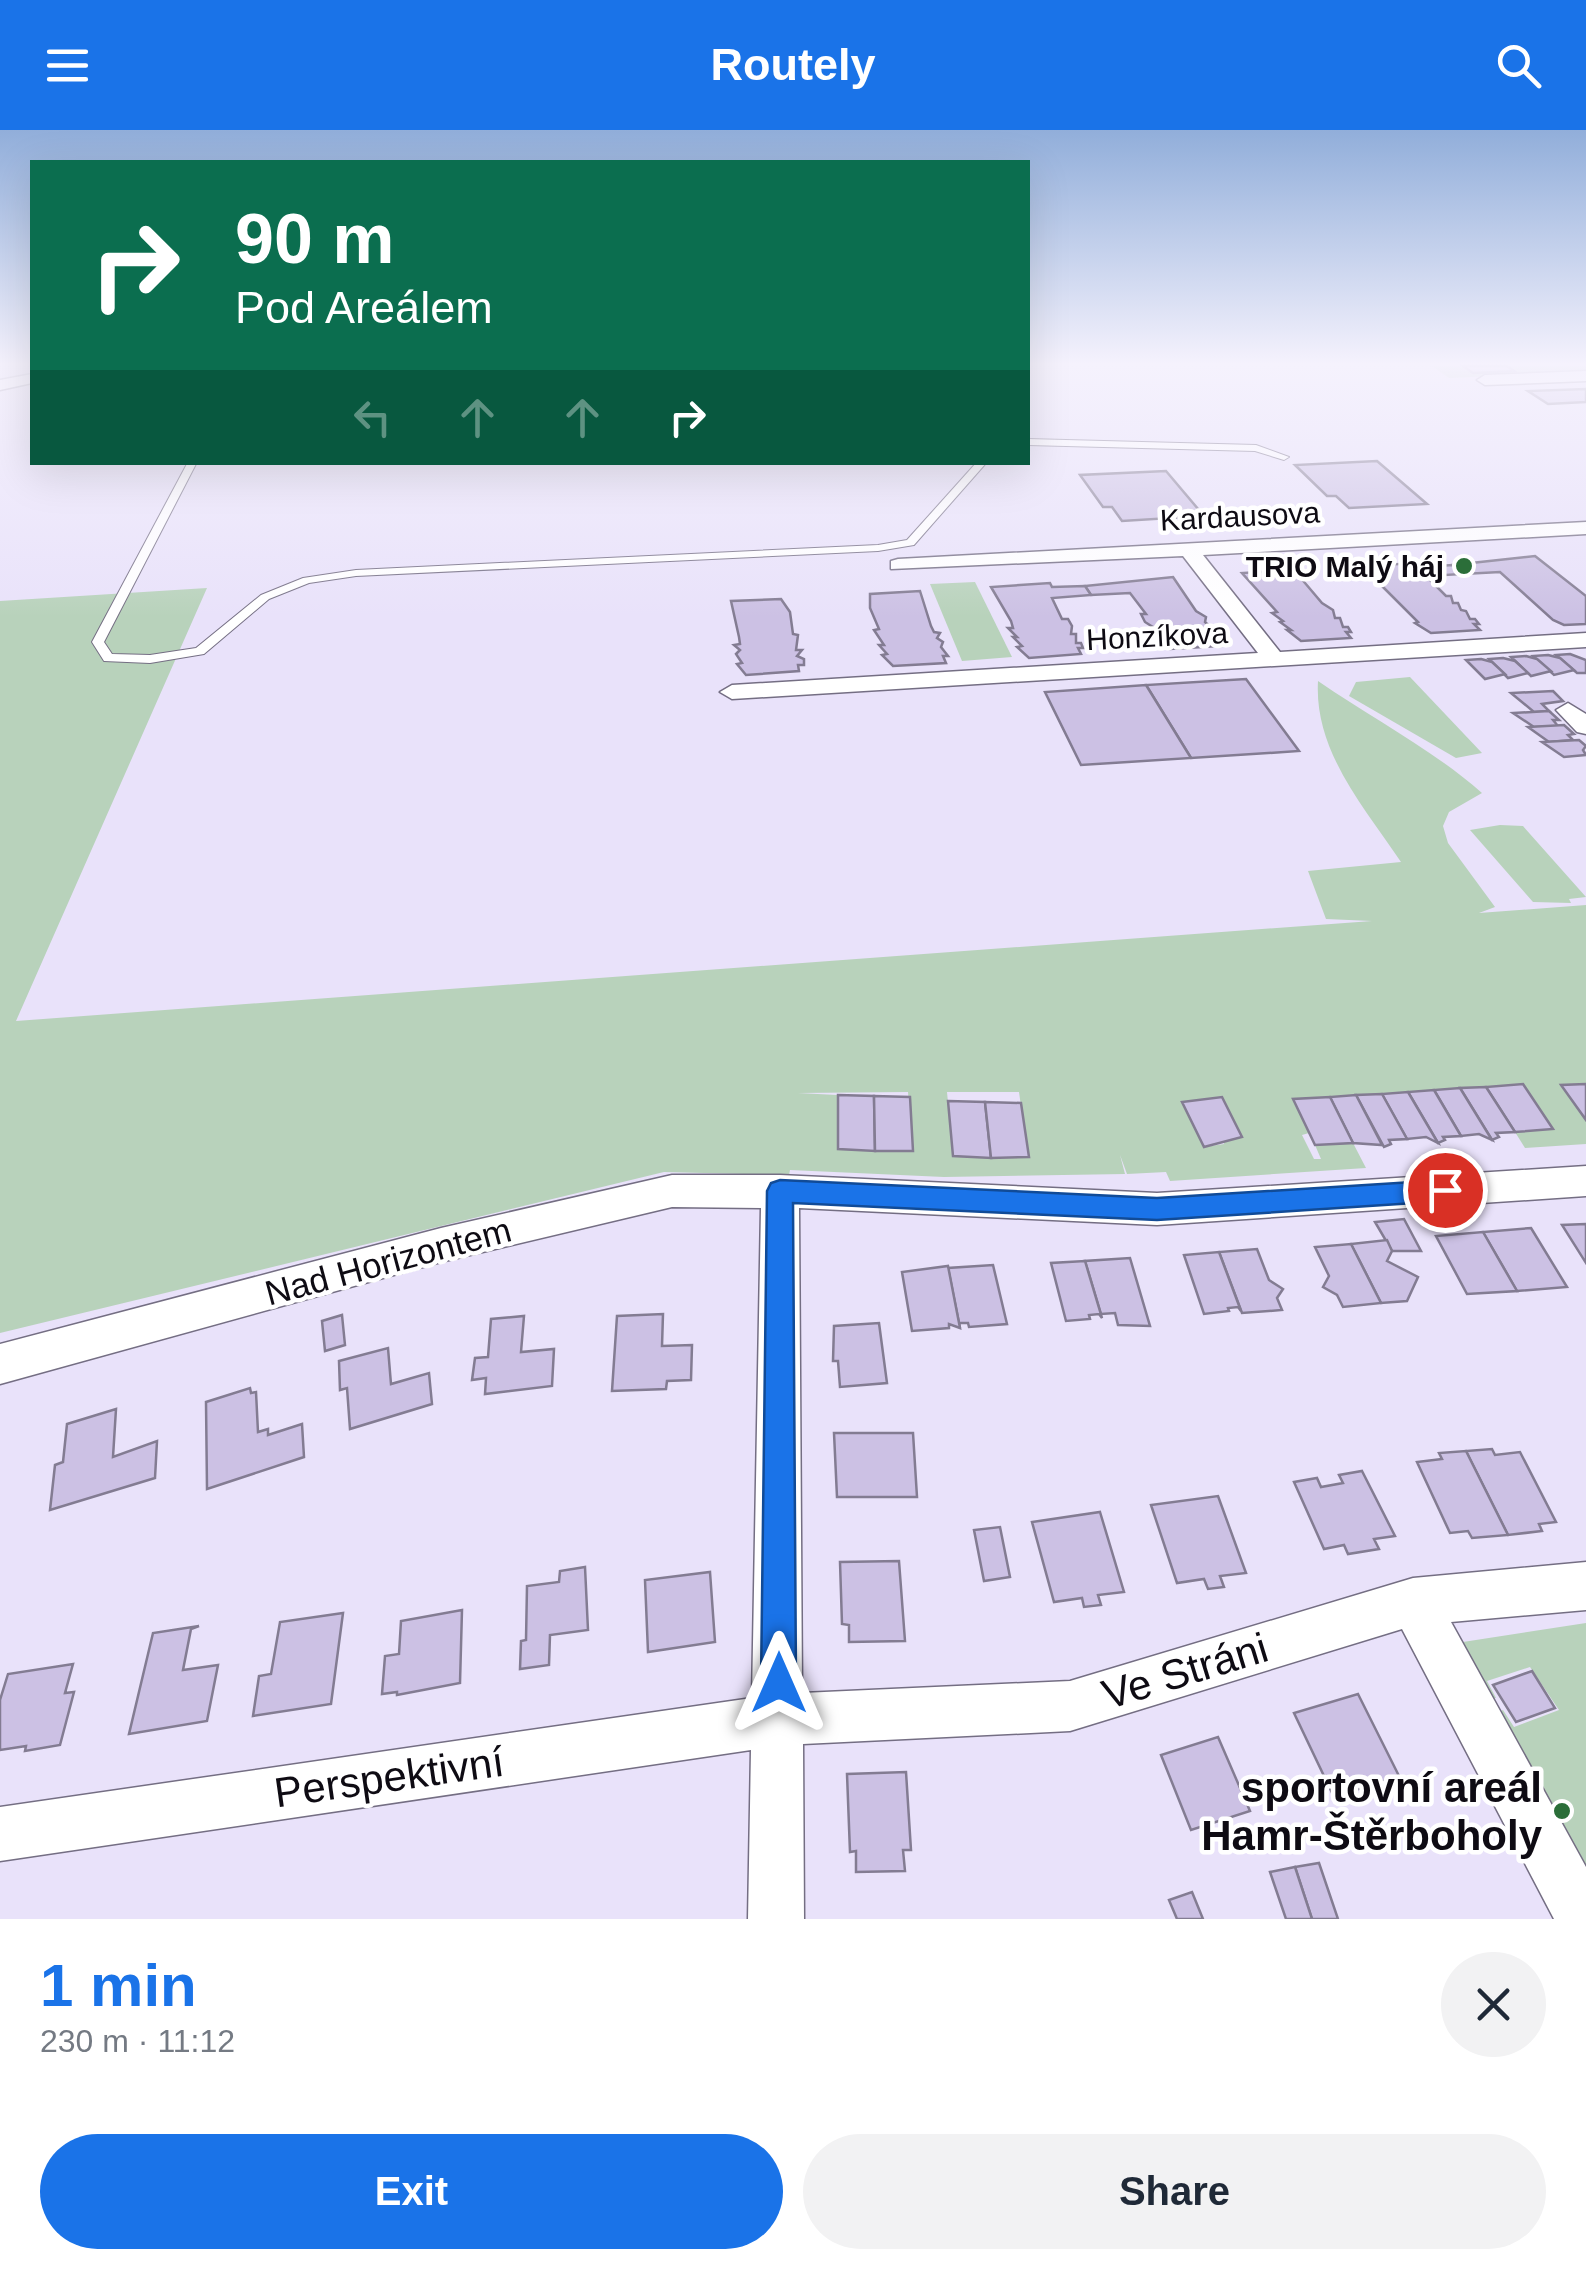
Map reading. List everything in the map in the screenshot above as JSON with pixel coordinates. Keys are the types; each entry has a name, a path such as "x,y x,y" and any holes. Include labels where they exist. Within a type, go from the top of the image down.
{"street":[{"name":"Kardausova","path":"898,565 1586,528"},
{"path":"1188,549 1274,659"},
{"name":"Honzíkova","path":"732,692 1586,640"},
{"name":"Nad Horizontem","path":"0,1364 441,1245 672,1191 780,1191 1157,1209 1586,1181"},
{"path":"776,1919 780,1191"},
{"name":"Ve Stráni","path":"778,1720 1070,1706 1413,1602 1586,1586"},
{"path":"1413,1602 1584,1919"},
{"name":"Perspektivní","path":"0,1834 778,1720"}],"lane":[{"path":"1261,449 1284,456"},
{"path":"190,465 98,642 108,658 150,659 200,651 264,597 307,580 356,573 878,548 910,542 980,465"}],"green space":[{"path":"975,582 1012,657 962,661 930,584"},
{"path":"207,588 16,1021 1372,921 1326,919 1308,871 1401,862 1357,799 1333,755 1319,707 1318,681 1423,748 1482,793 1449,812 1443,826 1448,843 1495,907 1479,913 1586,905 1586,1084 1562,1086 1586,1120 1586,1144 1525,1148 1515,1132 1552,1128 1522,1084 1293,1100 1309,1133 1302,1135 1314,1159 1321,1159 1315,1145 1353,1143 1366,1168 1170,1181 1166,1172 1127,1174 1120,1155 1125,1174 944,1177 790,1170 789,1175 664,1172 0,1333 0,601","holes":["908,1092 913,1150 837,1149 837,1095 798,1093","947,1092 1019,1092 1028,1157 953,1155","1222,1097 1224,1144 1204,1147 1183,1102"]},
{"path":"1410,677 1482,753 1456,758 1349,696 1356,682"},
{"path":"1523,826 1586,897 1569,899 1571,903 1533,902 1470,830"},
{"name":"sportovní areál Hamr-Štěrboholy","path":"1586,1623 1586,1894 1487,1718 1503,1710 1514,1727 1559,1710 1530,1667 1487,1681 1496,1698 1477,1700 1450,1644"}],"building":[{"path":"1377,461 1427,504 1349,508 1336,496 1327,496 1295,465"},
{"path":"1166,471 1204,516 1122,521 1112,507 1103,507 1080,475"},
{"path":"1535,556 1586,596 1586,624 1564,625 1553,620 1500,572 1463,574 1453,565"},
{"path":"1418,563 1421,567 1453,565 1463,574 1426,576 1446,596 1451,596 1470,619 1475,619 1480,630 1431,633 1415,623 1418,622 1362,566"},
{"path":"1294,570 1333,610 1335,618 1340,618 1343,627 1348,627 1351,632 1346,632 1351,638 1301,641 1272,613 1277,612 1242,573"},
{"path":"1173,577 1196,611 1206,617 1205,622 1219,635 1221,646 1170,649 1156,638 1161,638 1145,622 1141,614 1146,614 1130,593 1091,595 1085,586"},
{"path":"1050,583 1052,587 1085,586 1091,595 1052,598 1062,619 1068,619 1072,626 1076,643 1083,648 1078,648 1081,654 1029,658 1017,647 1022,646 1008,628 1013,628 1011,621 991,587"},
{"path":"920,591 931,626 940,633 937,638 943,642 946,663 893,666 882,655 887,654 874,630 879,629 870,608 870,594"},
{"path":"781,599 790,612 793,634 798,635 796,650 802,650 797,656 804,659 804,665 798,665 799,671 746,675 737,664 742,663 736,654 740,650 734,645 740,644 731,601"},
{"path":"1570,654 1586,660 1586,673 1577,673 1556,655"},
{"path":"1533,656 1560,658 1574,670 1554,675"},
{"path":"1511,657 1537,659 1551,671 1531,676"},
{"path":"1489,659 1515,661 1528,673 1508,678"},
{"path":"1466,660 1492,662 1505,674 1485,679"},
{"path":"1246,679 1299,751 1191,758 1146,685"},
{"path":"1146,685 1191,758 1081,765 1045,692"},
{"path":"1553,691 1563,701 1542,704 1549,711 1534,712 1511,693"},
{"path":"1549,711 1559,720 1553,720 1558,726 1534,727 1513,713"},
{"path":"1564,725 1574,734 1568,735 1573,740 1549,742 1528,727"},
{"path":"1579,740 1586,746 1586,755 1564,757 1542,742"},
{"path":"1523,1084 1553,1129 1515,1132 1486,1087"},
{"path":"1586,1084 1586,1120 1561,1085"},
{"path":"1486,1087 1515,1132 1496,1133 1499,1137 1492,1140 1460,1088"},
{"path":"1460,1088 1492,1140 1479,1134 1461,1136 1434,1090"},
{"path":"1434,1090 1461,1136 1443,1137 1445,1140 1438,1143 1408,1092"},
{"path":"1408,1092 1438,1143 1426,1137 1407,1139 1382,1094"},
{"path":"1382,1094 1407,1139 1389,1140 1391,1144 1384,1147 1356,1095"},
{"path":"838,1095 874,1096 875,1151 838,1149"},
{"path":"1356,1095 1382,1145 1353,1143 1330,1097"},
{"path":"874,1096 910,1097 913,1151 875,1151"},
{"path":"1222,1097 1242,1137 1204,1147 1182,1102"},
{"path":"1330,1097 1353,1143 1315,1145 1293,1099"},
{"path":"948,1101 985,1102 991,1158 953,1156"},
{"path":"985,1102 1021,1103 1029,1157 991,1158"},
{"path":"1404,1219 1421,1251 1392,1251 1375,1222"},
{"path":"1586,1224 1586,1263 1562,1225"},
{"path":"1531,1228 1567,1287 1517,1291 1483,1232"},
{"path":"1483,1232 1517,1291 1467,1294 1436,1236"},
{"path":"1387,1240 1392,1251 1387,1261 1418,1277 1407,1301 1381,1303 1351,1244"},
{"path":"1351,1244 1381,1303 1343,1307 1337,1295 1323,1287 1329,1276 1315,1247"},
{"path":"1257,1249 1269,1280 1283,1289 1277,1298 1282,1310 1242,1313 1219,1252"},
{"path":"1219,1252 1241,1311 1238,1307 1204,1314 1184,1255"},
{"path":"1130,1258 1150,1326 1118,1325 1115,1313 1101,1314 1085,1261"},
{"path":"1085,1261 1102,1318 1099,1314 1089,1315 1090,1319 1066,1321 1051,1263"},
{"path":"993,1265 1007,1324 969,1327 968,1323 959,1323 948,1268"},
{"path":"948,1266 960,1328 949,1324 949,1328 912,1331 902,1272"},
{"path":"663,1314 662,1346 692,1345 691,1380 667,1381 666,1389 612,1391 617,1316"},
{"path":"342,1315 345,1345 325,1351 322,1321"},
{"path":"524,1316 521,1352 554,1349 552,1386 485,1394 486,1378 472,1380 475,1358 488,1357 491,1319"},
{"path":"879,1323 887,1383 840,1387 838,1361 833,1361 834,1326"},
{"path":"388,1348 391,1384 429,1373 432,1404 350,1429 347,1388 340,1390 339,1361"},
{"path":"250,1388 251,1393 256,1392 258,1432 268,1429 268,1435 302,1424 304,1457 207,1489 206,1402"},
{"path":"116,1409 113,1457 157,1441 155,1478 50,1510 55,1465 63,1462 67,1424"},
{"path":"834,1433 913,1433 917,1497 837,1497"},
{"path":"1492,1449 1495,1455 1520,1452 1556,1522 1539,1524 1542,1531 1508,1535 1466,1451"},
{"path":"1466,1451 1508,1535 1472,1538 1468,1531 1450,1533 1417,1462 1442,1459 1439,1453"},
{"path":"1362,1471 1395,1536 1374,1539 1379,1549 1348,1554 1344,1545 1324,1549 1294,1482 1317,1478 1321,1487 1343,1483 1339,1475"},
{"path":"1218,1496 1246,1573 1220,1576 1224,1587 1208,1589 1204,1579 1177,1583 1151,1505"},
{"path":"1100,1512 1124,1592 1098,1595 1101,1605 1084,1607 1082,1598 1054,1602 1032,1522"},
{"path":"1000,1527 1010,1577 984,1581 974,1530"},
{"path":"899,1561 905,1641 849,1642 849,1625 842,1624 840,1562"},
{"path":"585,1567 588,1630 550,1635 549,1665 520,1669 521,1641 526,1640 527,1586 559,1582 560,1571"},
{"path":"710,1572 715,1642 648,1652 645,1580"},
{"path":"462,1610 460,1683 397,1695 382,1694 385,1656 399,1654 401,1621"},
{"path":"343,1613 331,1704 253,1716 259,1676 271,1674 280,1622"},
{"path":"199,1626 191,1629 183,1670 218,1665 207,1721 129,1734 153,1633"},
{"path":"73,1664 65,1693 74,1692 60,1745 25,1751 26,1746 0,1750 0,1700 8,1674"},
{"path":"1532,1671 1555,1708 1516,1722 1493,1685"},
{"path":"1358,1694 1399,1776 1334,1797 1294,1713"},
{"path":"1218,1737 1250,1811 1191,1830 1161,1755"},
{"path":"906,1772 911,1850 903,1850 905,1871 856,1872 856,1851 850,1852 847,1774"},
{"path":"1319,1863 1338,1919 1312,1919 1295,1867"},
{"path":"1295,1867 1312,1919 1286,1919 1270,1872"},
{"path":"1192,1892 1203,1919 1177,1919 1169,1900"}],"place":[{"name":"TRIO Malý háj","path":"1464,566"},
{"name":"sportovní areál Hamr-Štěrboholy","path":"1562,1811"}],"route":[{"path":"779,1683 780,1191 1157,1209 1445,1190"}]}
